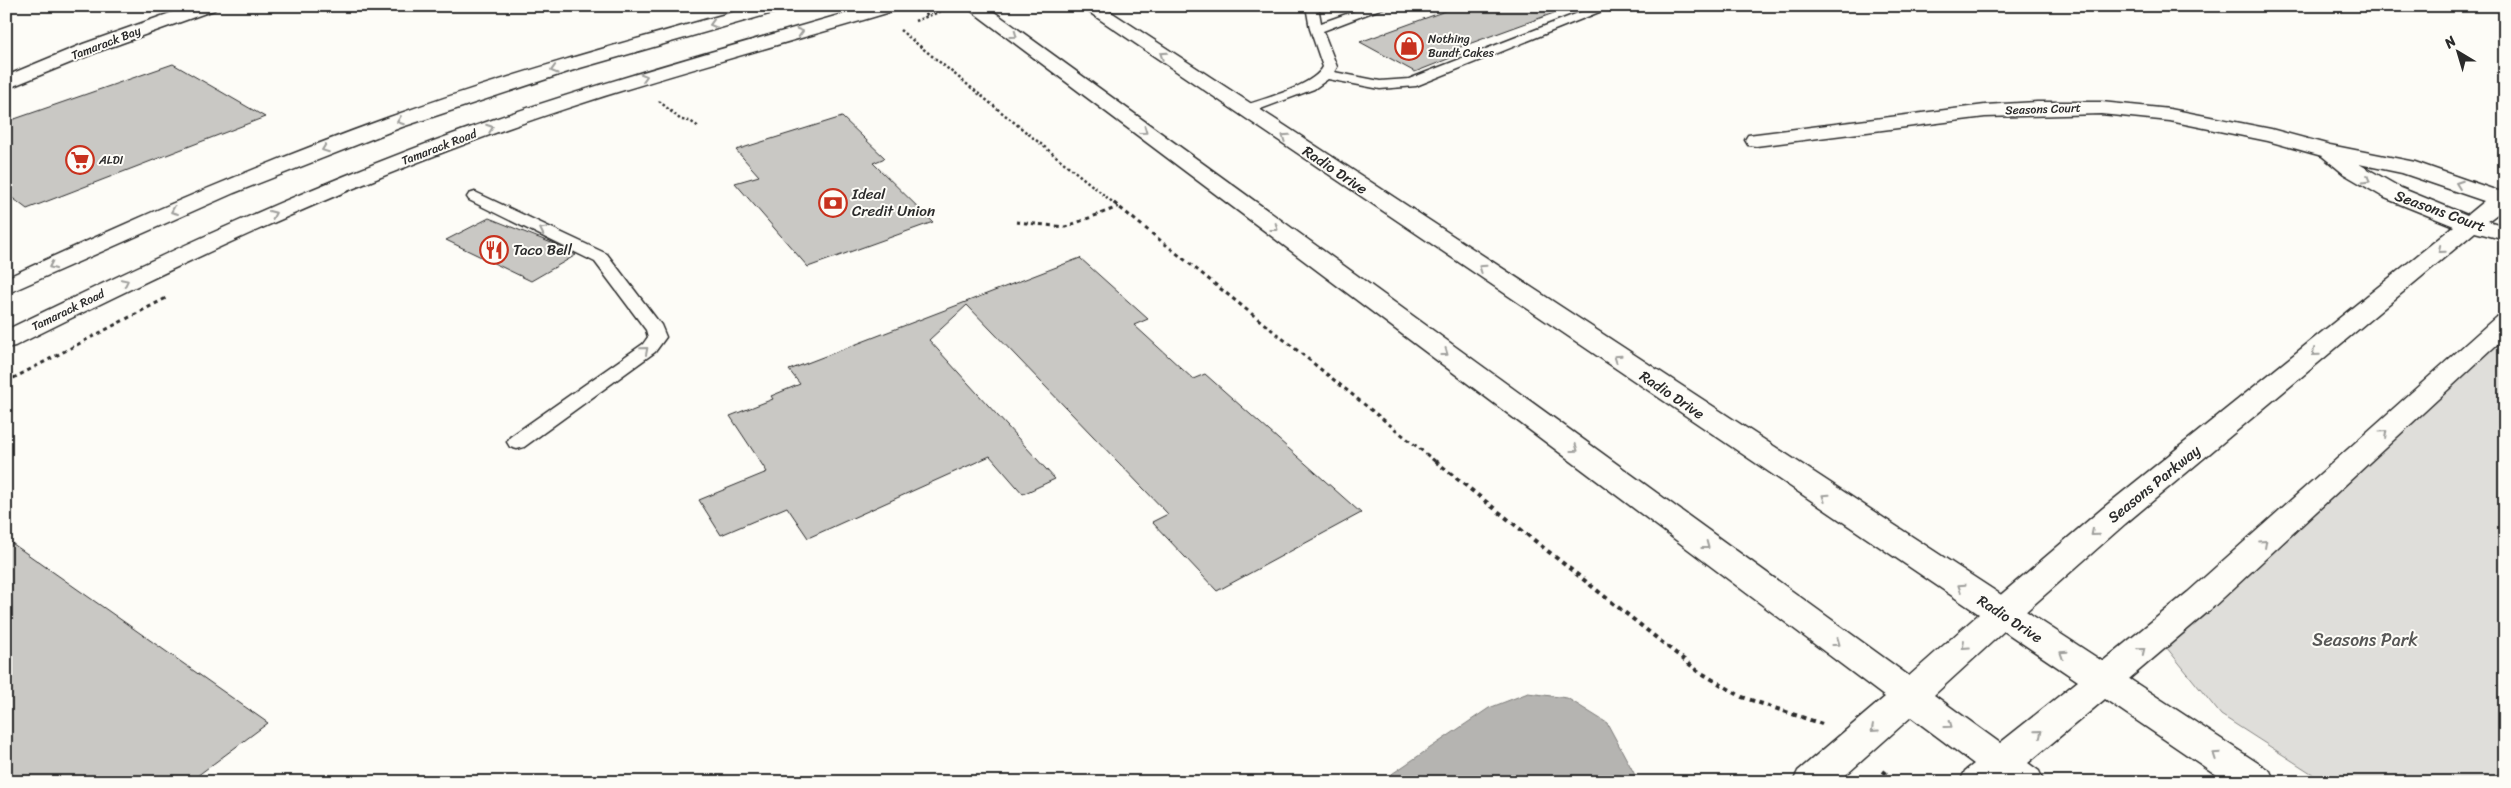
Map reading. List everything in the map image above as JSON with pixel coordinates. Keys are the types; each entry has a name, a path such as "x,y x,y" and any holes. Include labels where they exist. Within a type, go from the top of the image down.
{"street":[{"name":"Tamarack Bay","path":"6,84 90,48 208,6"},
{"path":"6,288 174,210 370,132 532,76 777,6"},
{"name":"Tamarack Road","path":"6,340 219,238 411,157 579,97 891,6"},
{"path":"974,6 1910,696 2002,776 2104,680 2199,601 2505,323"},
{"name":"Radio Drive","path":"1089,6 2257,782"},
{"name":"Seasons Court","path":"1756,140 1985,111 2037,108 2101,108 2170,114 2271,135 2327,151 2407,167 2504,199"},
{"name":"Seasons Court","path":"2327,151 2380,188 2472,225 2505,233"},
{"name":"Seasons Parkway","path":"1811,782 2114,516 2504,199"}],"lane":[{"path":"1245,110 1309,86 1326,74 1330,67 1316,29 1312,6"},
{"path":"1316,29 1382,6"},
{"path":"1326,74 1380,85 1411,83 1608,6"},
{"path":"475,197 601,258 655,329 657,336 649,348 517,442"}],"path":[{"path":"918,6 928,16 955,6"},
{"path":"896,26 1118,207 1698,671 1742,697 1798,717"},
{"path":"657,98 681,120 690,121 699,127"},
{"path":"1016,222 1066,227 1118,207"}],"green space":[{"name":"Seasons Park","path":"2505,323 2505,782 2325,782 2221,715 2158,637"}],"shaded area":[{"path":"1528,693 1567,698 1607,723 1634,773 1635,782 1380,782 1489,708"}],"building":[{"path":"1459,6 1561,6 1562,10 1455,49 1463,53 1415,72 1360,42"},
{"name":"ALDI","path":"173,64 265,117 27,209 6,193 6,122"},
{"name":"Ideal Credit Union","path":"842,117 885,158 873,163 933,222 808,267 735,183 759,176 736,150"},
{"path":"489,218 559,246 576,255 531,281 446,240"},
{"path":"1080,258 1148,319 1134,325 1193,379 1205,374 1361,513 1217,591 1152,522 1168,514 967,305 929,340 1055,479 1023,494 990,456 808,538 787,507 721,535 699,500 767,472 730,416 773,399 771,396 800,384 789,370"},
{"path":"6,539 268,723 189,782 6,782"}],"place":[{"name":"Nothing Bundt Cakes","path":"1409,46"},
{"name":"ALDI","path":"80,160"},
{"name":"Ideal Credit Union","path":"833,203"},
{"name":"Taco Bell","path":"494,250"}]}
